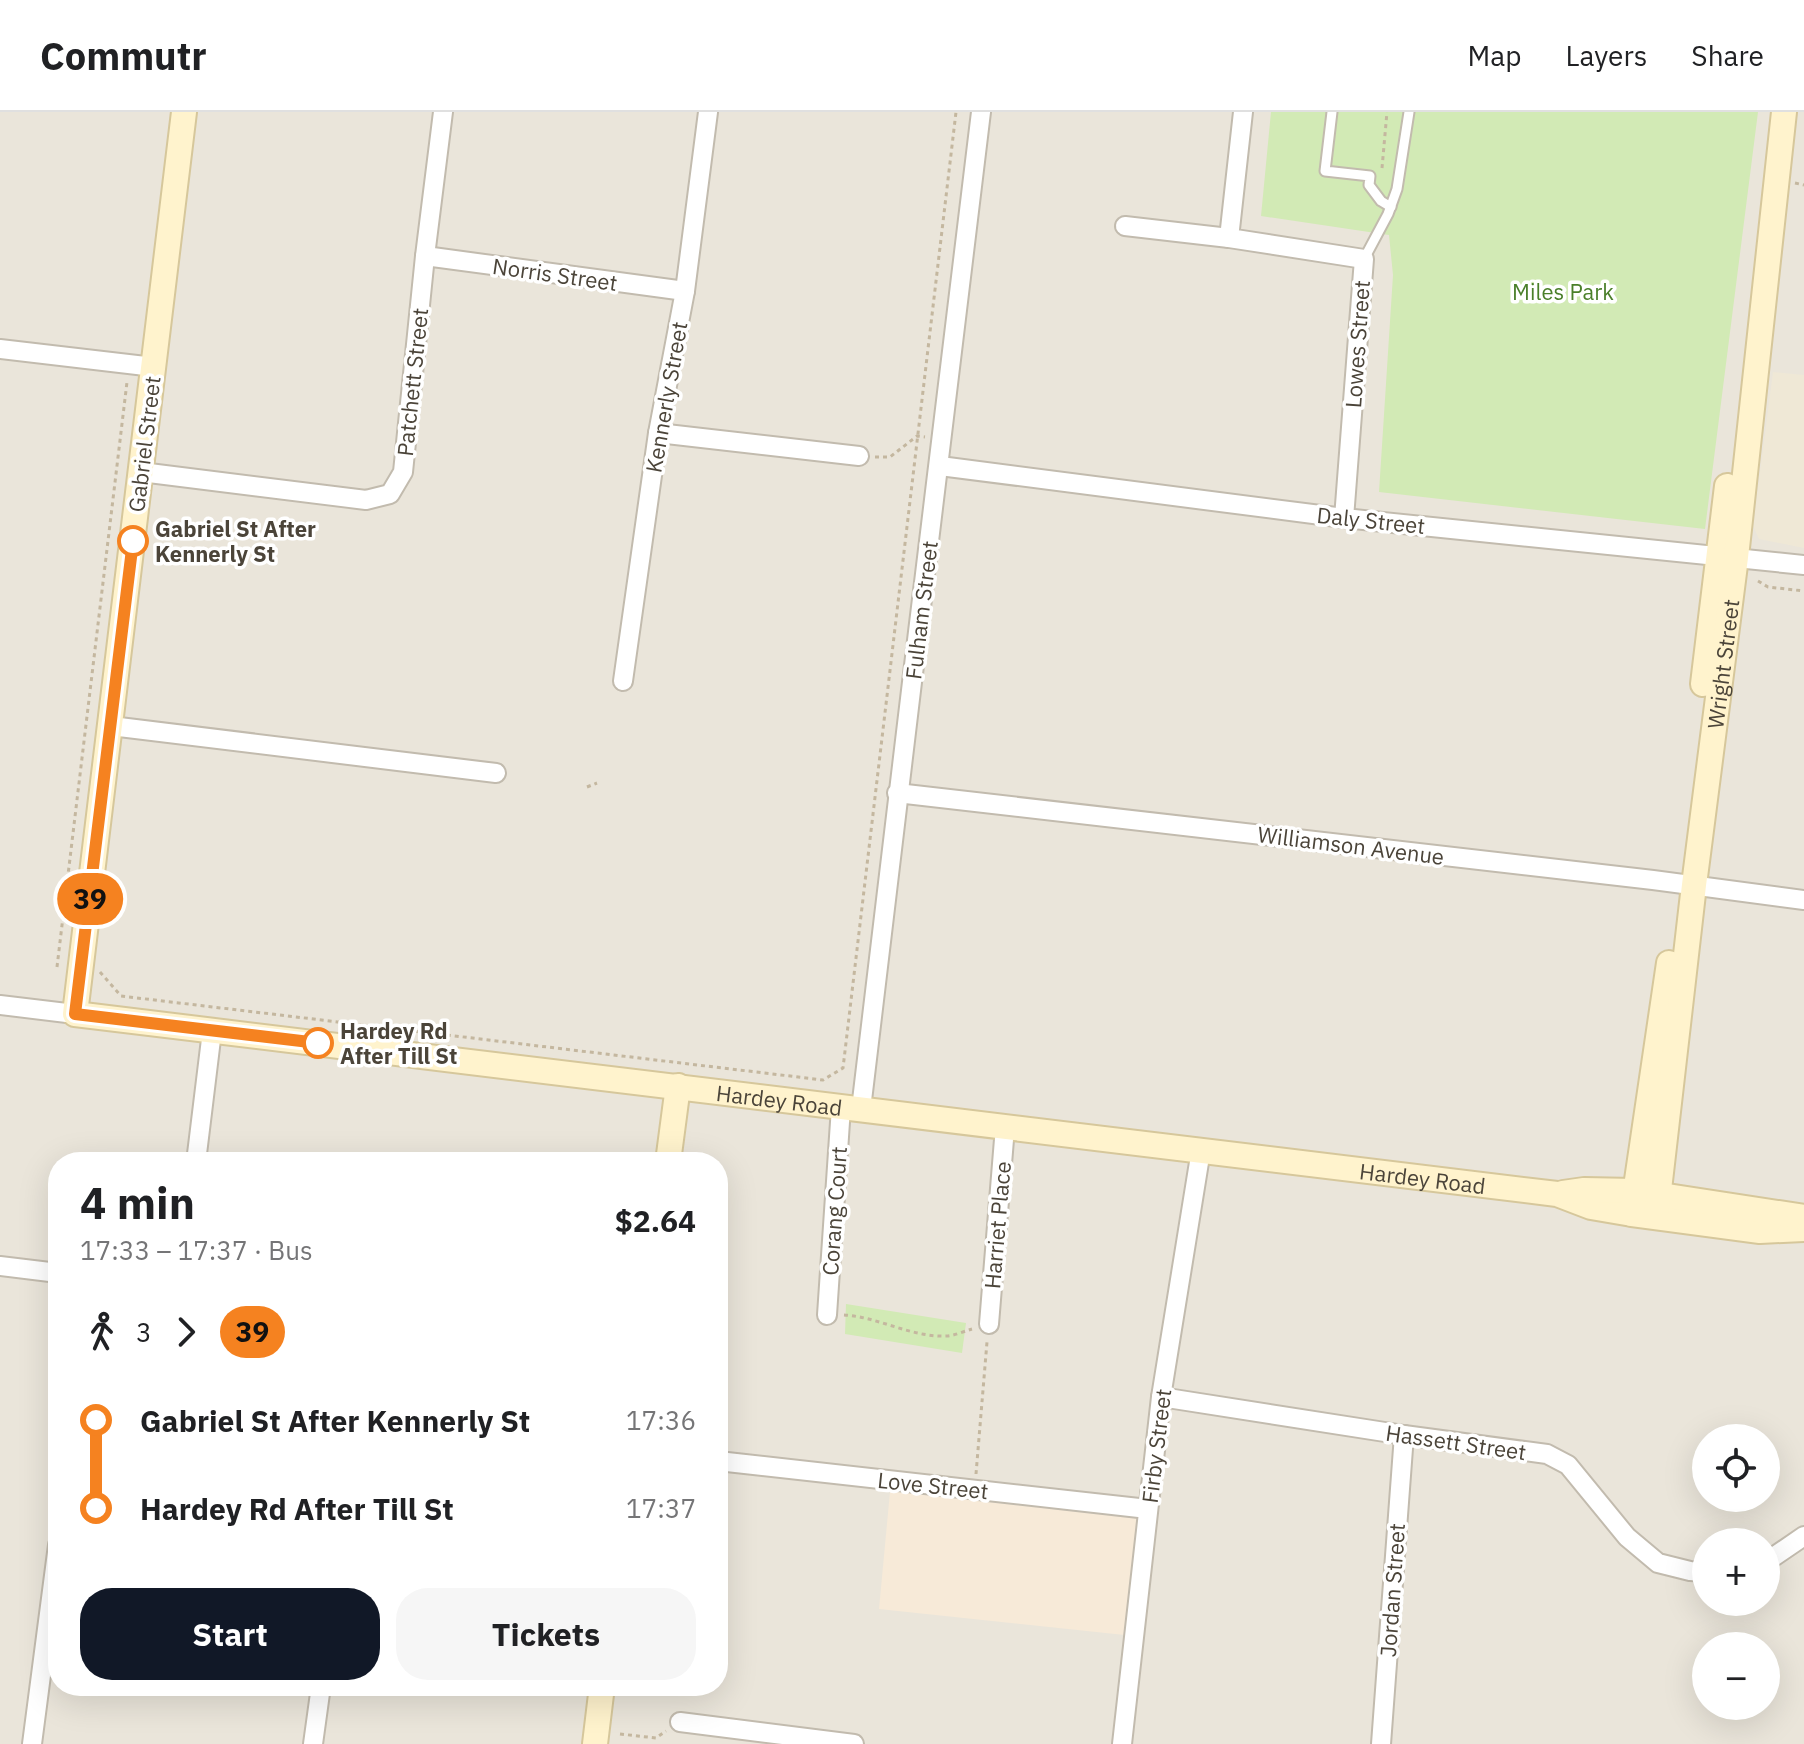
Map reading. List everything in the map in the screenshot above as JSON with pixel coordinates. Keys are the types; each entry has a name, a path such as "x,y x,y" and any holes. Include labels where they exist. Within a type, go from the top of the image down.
{"street":[{"name":"Gabriel Street","path":"75,1014 184,112"},
{"name":"Patchett Street","path":"141,472 366,500 390,494 403,472 443,112"},
{"name":"Kennerly Street","path":"623,681 658,433 685,291 708,112"},
{"name":"Fulham Street","path":"851,1108 940,466 981,112"},
{"path":"1229,238 1243,112"},
{"name":"Wright Street","path":"1727,556 1768,112"},
{"name":"Wright Street","path":"1645,1204 1784,112"},
{"name":"Lowes Street","path":"1125,226 1364,259 1344,518"},
{"name":"Norris Street","path":"425,256 685,291"},
{"path":"0,349 154,367"},
{"path":"658,433 859,456"},
{"name":"Daly Street","path":"940,466 1344,518 1804,565"},
{"path":"111,726 496,773"},
{"name":"Williamson Avenue","path":"897,793 1804,900"},
{"name":"Hardey Road","path":"0,1005 1557,1194 1591,1207 1645,1204 1804,1217"},
{"path":"197,1152 212,1031"},
{"path":"669,1152 678,1086"},
{"name":"Corang Court","path":"827,1315 851,1108"},
{"name":"Harriet Place","path":"989,1324 1005,1127"},
{"name":"Firby Street","path":"1122,1744 1161,1397 1201,1150"},
{"name":"Hardey Road","path":"1645,1204 1760,1231 1804,1229"},
{"path":"0,1266 48,1272"},
{"name":"Hassett Street","path":"1161,1397 1547,1454 1568,1465 1627,1537 1658,1563 1692,1571"},
{"name":"Jordan Street","path":"1381,1744 1404,1435"},
{"name":"Love Street","path":"728,1462 1148,1509"},
{"path":"1780,1552 1804,1536"},
{"path":"32,1744 48,1622"},
{"path":"313,1744 320,1696"},
{"path":"595,1744 601,1696"},
{"path":"680,1722 854,1744"}],"lane":[{"path":"1332,112 1325,171 1370,176 1369,185 1381,201 1391,207"},
{"path":"1364,259 1397,189 1409,112"}],"path":[{"path":"100,972 121,996 823,1080 843,1068 956,112"},
{"path":"57,967 127,382"},
{"path":"859,456 890,457 917,436 929,437 940,466"},
{"path":"1758,581 1768,587 1804,591"},
{"path":"587,787 597,783"},
{"path":"827,1315 856,1316 911,1331 949,1336 989,1324 975,1490"},
{"path":"620,1734 656,1738 680,1722"}],"shaded area":[{"path":"0,112 1804,112 1804,1744 0,1744"},
{"path":"1773,372 1804,375 1804,548 1759,539 1753,526"},
{"path":"891,1481 1148,1509 1134,1636 879,1609"}],"green space":[{"name":"Miles Park","path":"1271,112 1758,112 1705,529 1379,492 1393,275 1389,235 1261,216"},
{"path":"846,1304 966,1323 962,1353 845,1334"}],"bus line":[{"name":"39","path":"133,541 75,1014 318,1043"}],"place":[{"name":"Gabriel St After Kennerly St","path":"133,541"},
{"name":"Hardey Rd After Till St","path":"318,1043"}]}
